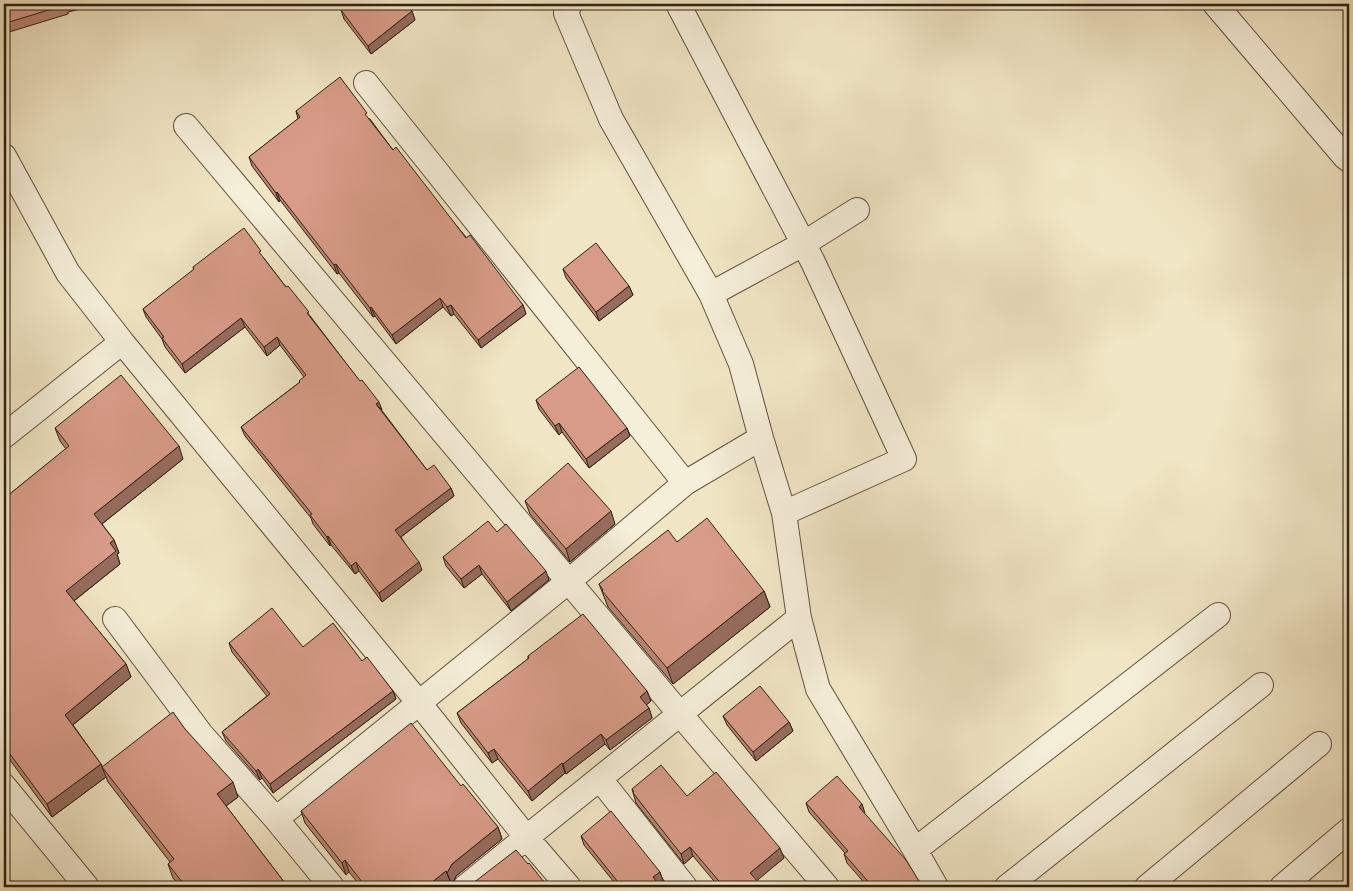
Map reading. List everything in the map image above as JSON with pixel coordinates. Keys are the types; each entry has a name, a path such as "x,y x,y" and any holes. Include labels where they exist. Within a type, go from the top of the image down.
{"street":[{"path":"570,4 566,13 611,118 711,294 741,364 784,513 799,618 818,689 936,887"},
{"path":"678,4 813,262 904,460 784,513"},
{"path":"1215,4 1349,160"},
{"path":"366,83 685,483"},
{"path":"186,126 680,714 828,887"},
{"path":"4,156 68,273 122,342 419,703 526,837 569,887"},
{"path":"711,294 804,244 857,210"},
{"path":"4,436 122,342"},
{"path":"276,819 569,581 685,483 761,438"},
{"path":"915,850 1218,615"},
{"path":"465,887 799,618"},
{"path":"115,619 201,734 276,819 332,887"},
{"path":"1006,887 1260,685"},
{"path":"1146,887 1319,744"},
{"path":"600,779 685,887"},
{"path":"4,786 87,887"},
{"path":"1282,887 1349,830"}],"building":[{"path":"4,4 65,4 65,5 6,23"},
{"path":"349,4 406,4 412,11 368,46 341,10"},
{"path":"340,77 367,113 365,114 393,150 396,147 466,238 470,235 523,305 478,340 451,305 447,307 440,298 392,335 249,157 300,117 296,111"},
{"path":"244,228 261,251 259,252 286,287 288,286 360,381 362,380 379,402 376,404 427,470 434,465 451,488 395,530 419,562 379,593 356,562 351,566 310,515 312,514 241,427 300,382 306,375 277,337 264,347 241,318 182,364 143,309"},
{"path":"596,243 629,286 596,312 563,269"},
{"path":"579,367 627,428 586,459 559,423 555,426 536,400"},
{"path":"121,375 179,446 94,514 114,540 110,543 116,551 66,591 126,664 65,715 101,764 47,804 4,746 4,501 6,497 69,446 55,428"},
{"path":"568,463 611,511 566,549 525,501"},
{"path":"707,518 764,591 667,668 602,591 599,584 668,530 677,542"},
{"path":"488,521 497,532 506,524 546,571 507,602 479,565 461,579 443,557"},
{"path":"272,608 303,647 333,623 362,661 367,657 393,691 270,784 222,732 270,694 229,643"},
{"path":"583,614 647,691 640,697 649,708 606,740 601,734 528,791 494,749 488,753 457,713"},
{"path":"760,686 789,722 753,752 723,716"},
{"path":"173,712 185,729 233,782 217,794 288,887 186,887 168,864 174,859 102,767"},
{"path":"411,723 461,786 463,784 498,827 452,864 447,873 446,871 426,887 366,887 345,860 342,863 301,811"},
{"path":"661,765 687,796 716,772 780,848 750,873 763,887 724,887 690,847 681,854 633,793 632,789"},
{"path":"837,776 862,804 859,807 906,860 919,881 912,887 873,887 844,854 848,851 806,803"},
{"path":"611,811 660,872 653,877 661,887 622,887 581,836"},
{"path":"516,850 548,887 468,887"}]}
